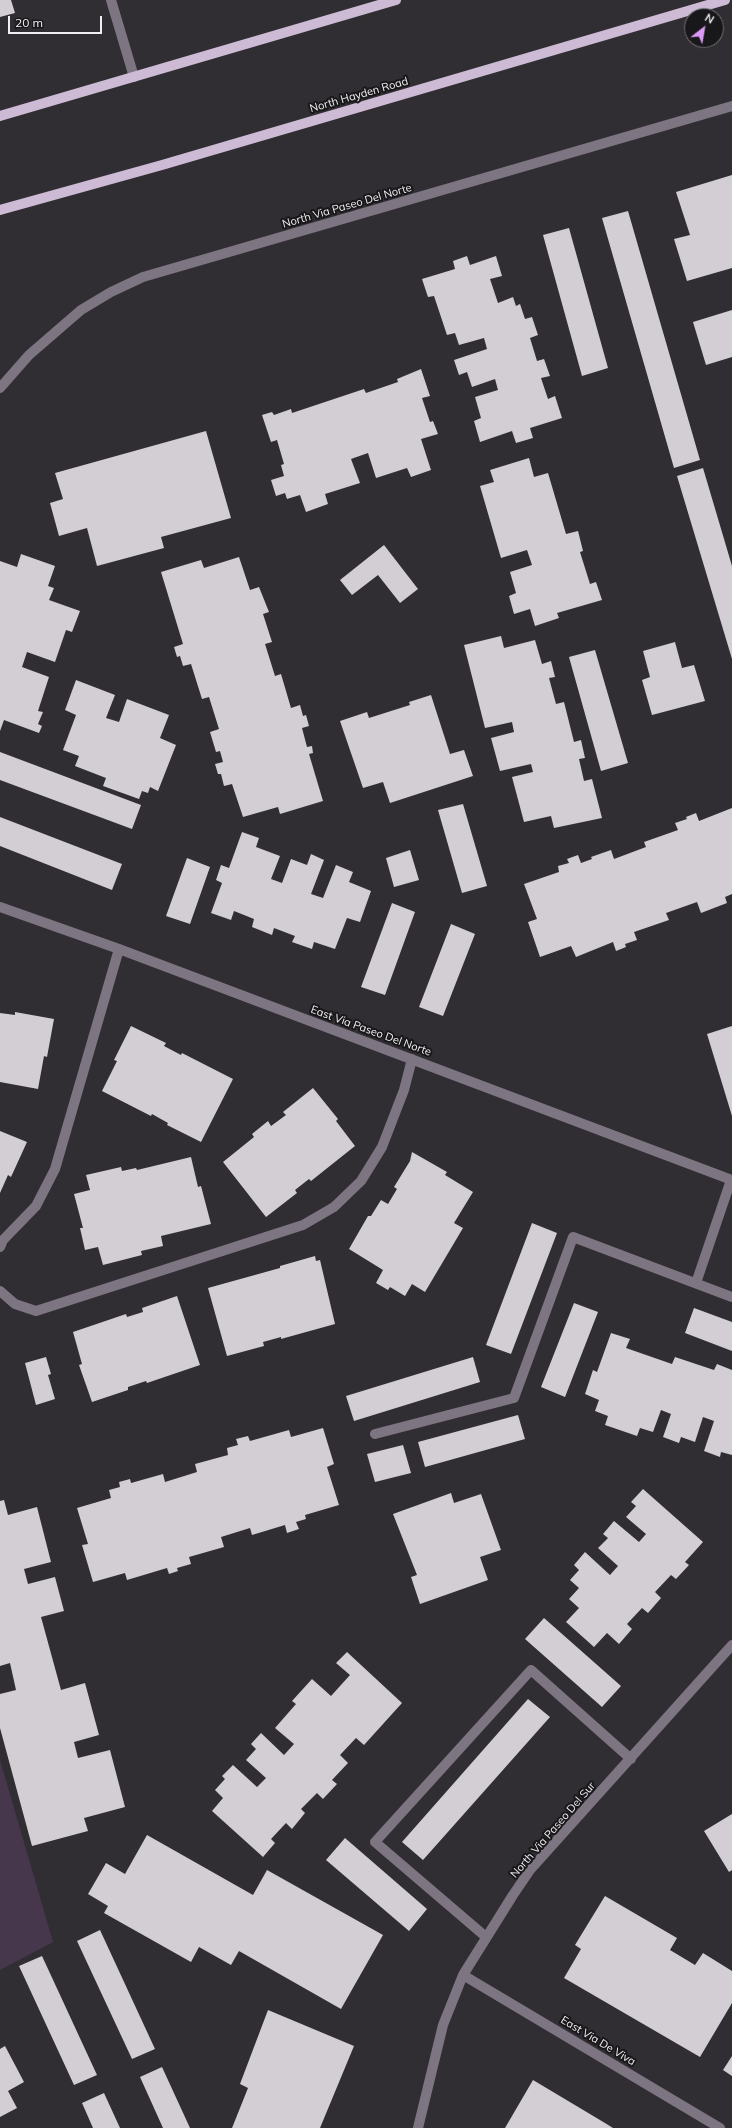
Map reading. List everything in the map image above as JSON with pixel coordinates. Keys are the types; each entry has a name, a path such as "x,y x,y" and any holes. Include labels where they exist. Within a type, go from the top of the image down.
{"main road":[{"path":"0,116 396,0"},
{"name":"North Hayden Road","path":"0,210 185,158 725,0"}],"street":[{"path":"111,0 134,77"},
{"name":"North Via Paseo Del Norte","path":"0,388 29,355 81,310 111,292 143,277 732,106"},
{"name":"East Via Paseo Del Norte","path":"0,907 119,949 732,1180"},
{"path":"0,1247 3,1240 36,1206 55,1170 119,949"},
{"path":"0,1291 14,1304 36,1311 303,1225 334,1208 361,1181 382,1146 404,1090 412,1059"},
{"path":"696,1283 732,1180"},
{"path":"375,1434 514,1398 573,1237 732,1297"},
{"name":"North Via Paseo Del Sur","path":"418,2128 443,2025 463,1975 486,1937 530,1870 732,1645"},
{"path":"486,1937 375,1842 531,1670 631,1759"},
{"name":"East Via De Viva","path":"463,1975 720,2128"}],"shaded area":[{"path":"0,1760 53,1942 0,1970"}],"building":[{"path":"0,0 11,0 15,13 0,17"},
{"path":"732,175 732,268 687,281 674,239 690,235 676,192"},
{"path":"628,211 700,460 674,468 602,218"},
{"path":"569,228 608,368 582,376 543,235"},
{"path":"467,256 470,265 496,256 502,276 490,279 498,303 513,297 516,306 520,304 525,319 532,317 538,335 530,338 537,361 544,359 550,376 541,378 548,399 555,396 562,418 530,428 533,438 516,443 512,431 480,442 474,421 481,418 475,397 498,390 495,379 472,387 467,372 459,375 454,360 487,349 484,338 459,345 455,333 447,335 434,296 428,297 422,279 455,269 453,261"},
{"path":"732,310 732,357 706,365 693,322"},
{"path":"421,369 430,396 422,398 430,422 433,421 438,434 421,439 431,470 411,477 407,468 376,478 368,453 351,459 360,483 325,494 328,504 306,512 300,495 287,499 285,493 276,496 271,480 284,476 281,465 284,464 277,440 271,442 262,415 272,412 274,415 291,409 292,413 364,389 366,393 398,382 397,379"},
{"path":"206,431 231,518 161,537 164,548 97,566 87,528 59,536 50,503 63,499 55,473"},
{"path":"529,458 534,477 548,473 566,534 578,531 583,551 580,552 590,584 596,582 602,600 557,613 559,618 535,626 530,609 514,614 509,596 516,593 510,572 532,565 527,550 501,558 480,486 494,482 490,470"},
{"path":"703,468 732,566 732,659 677,476"},
{"path":"384,545 418,589 400,603 378,575 352,595 340,580"},
{"path":"21,554 55,566 48,586 54,588 49,600 80,611 72,632 66,630 55,662 27,652 22,667 49,677 38,711 43,712 38,724 42,726 39,733 4,720 0,731 0,561 17,567"},
{"path":"239,557 250,590 259,587 269,612 263,614 272,642 265,644 275,676 281,674 291,708 300,705 303,716 306,715 309,726 302,728 307,747 312,746 313,753 309,754 323,801 280,814 278,807 243,817 232,784 224,786 221,774 218,774 215,764 223,762 220,751 216,752 210,732 219,729 209,697 202,699 191,664 183,666 180,656 177,657 174,647 183,644 161,572 201,560 204,568"},
{"path":"501,636 504,648 535,640 542,664 551,661 555,677 549,678 556,704 564,702 574,742 581,740 585,758 579,759 584,781 592,779 602,818 554,828 551,816 524,822 512,777 533,772 531,764 500,771 491,738 514,732 512,722 485,728 464,645"},
{"path":"675,642 682,668 694,665 705,701 652,715 642,680 650,677 643,651"},
{"path":"595,650 628,763 601,771 569,657"},
{"path":"76,680 115,695 106,718 119,722 127,699 169,715 160,738 176,745 158,791 150,787 148,793 142,791 139,799 103,786 106,778 75,766 79,756 63,750 76,715 65,710"},
{"path":"431,695 450,754 464,750 473,776 390,803 383,782 363,788 340,721 367,712 369,718 410,705 409,702"},
{"path":"0,752 141,805 132,829 0,780"},
{"path":"463,804 487,886 462,893 438,810"},
{"path":"732,808 732,894 725,897 727,903 701,913 697,902 666,913 669,920 634,932 637,940 625,944 626,947 616,951 613,942 576,957 571,946 540,957 528,922 537,919 524,884 559,872 558,866 569,863 567,859 578,855 581,863 592,859 591,857 611,850 614,859 646,847 644,842 678,830 675,823 687,819 686,817 696,813 699,821"},
{"path":"0,817 122,864 112,890 0,846"},
{"path":"242,832 259,838 256,847 280,856 271,879 282,883 291,859 307,865 311,854 324,860 311,894 323,898 336,865 353,872 349,882 371,891 360,922 347,918 335,949 314,942 312,949 292,942 295,936 274,928 272,935 252,927 254,919 234,911 231,920 211,913 222,883 216,880 221,865 229,868"},
{"path":"410,850 419,880 394,887 386,858"},
{"path":"187,858 210,867 190,924 166,916"},
{"path":"392,903 415,912 385,995 361,987"},
{"path":"451,924 475,934 443,1016 419,1007"},
{"path":"15,1012 54,1019 47,1057 44,1056 38,1089 0,1082 0,1013 15,1015"},
{"path":"131,1026 166,1043 164,1046 181,1055 182,1053 233,1079 201,1142 167,1125 168,1123 152,1114 151,1116 102,1091 117,1061 114,1060"},
{"path":"732,1026 732,1116 707,1034"},
{"path":"313,1088 338,1119 336,1121 355,1146 311,1181 309,1179 295,1190 297,1193 266,1217 223,1162 254,1137 252,1134 268,1121 271,1126 286,1115 283,1112"},
{"path":"0,1131 27,1142 11,1177 8,1175 0,1193"},
{"path":"412,1152 447,1172 445,1175 473,1192 454,1223 463,1228 425,1292 412,1284 405,1296 390,1287 388,1290 376,1283 383,1270 349,1249 368,1216 371,1216 381,1200 388,1204 397,1189 394,1187 410,1161"},
{"path":"191,1157 198,1187 201,1186 211,1224 161,1236 163,1246 141,1251 142,1255 103,1265 98,1247 85,1250 80,1228 83,1228 74,1194 90,1190 86,1175 121,1167 122,1171 136,1168 137,1170"},
{"path":"532,1223 557,1233 511,1354 486,1345"},
{"path":"315,1256 316,1261 320,1260 335,1324 281,1339 281,1337 263,1342 264,1346 227,1356 208,1288 280,1268 280,1266"},
{"path":"177,1296 200,1365 147,1383 146,1381 128,1387 128,1390 92,1402 79,1365 82,1364 73,1332 126,1314 127,1317 143,1312 142,1308"},
{"path":"574,1303 598,1312 565,1397 541,1387"},
{"path":"694,1308 732,1322 732,1351 685,1333"},
{"path":"611,1333 630,1339 626,1348 672,1364 675,1357 714,1370 717,1364 732,1370 732,1455 721,1452 720,1457 704,1451 714,1421 703,1417 695,1442 681,1437 679,1443 663,1437 671,1414 661,1410 653,1432 640,1428 637,1436 605,1425 608,1416 595,1411 599,1400 585,1394 593,1370 597,1372"},
{"path":"46,1357 51,1374 48,1375 55,1399 36,1405 25,1363"},
{"path":"473,1357 480,1382 354,1421 346,1396"},
{"path":"518,1415 525,1439 425,1467 418,1442"},
{"path":"323,1428 334,1464 327,1467 339,1505 305,1515 306,1519 296,1522 299,1529 287,1533 285,1525 252,1535 250,1528 221,1537 224,1547 189,1557 191,1564 177,1568 178,1571 169,1574 167,1568 127,1580 125,1573 93,1582 82,1545 88,1544 77,1508 111,1498 109,1490 120,1487 119,1482 130,1479 131,1483 163,1474 165,1482 197,1472 195,1464 228,1455 227,1448 238,1445 236,1439 248,1436 250,1441 289,1430 291,1437"},
{"path":"403,1445 411,1473 375,1482 367,1454"},
{"path":"643,1489 703,1542 685,1562 689,1565 676,1579 671,1575 655,1592 661,1598 648,1613 642,1608 627,1624 632,1629 619,1644 607,1633 594,1647 566,1622 579,1608 569,1599 579,1588 570,1580 579,1570 574,1565 585,1552 610,1575 618,1566 598,1548 608,1538 603,1534 614,1521 639,1542 646,1534 626,1517 636,1506 631,1502"},
{"path":"451,1493 454,1503 481,1494 501,1550 480,1557 488,1580 420,1604 411,1577 417,1575 393,1514"},
{"path":"4,1500 8,1515 37,1507 51,1562 24,1569 28,1584 55,1577 64,1611 41,1617 61,1690 85,1683 99,1735 74,1742 78,1758 110,1750 125,1807 84,1818 88,1831 32,1846 0,1728 0,1694 16,1690 10,1663 0,1666 0,1501"},
{"path":"544,1618 621,1686 602,1707 525,1639"},
{"path":"347,1652 402,1703 364,1745 356,1738 340,1755 348,1763 332,1780 337,1784 323,1799 317,1793 301,1809 305,1813 292,1829 286,1823 271,1839 275,1843 263,1857 212,1811 223,1798 215,1790 225,1779 222,1776 233,1765 257,1787 266,1778 246,1760 256,1749 251,1744 261,1733 284,1755 294,1744 275,1728 296,1704 292,1701 312,1679 331,1696 350,1675 336,1663"},
{"path":"528,1699 550,1717 423,1860 402,1842"},
{"path":"732,1814 732,1870 729,1872 704,1831"},
{"path":"147,1835 253,1895 267,1870 383,1935 341,2009 239,1951 231,1965 199,1947 191,1962 104,1913 108,1906 88,1894 106,1863 125,1874"},
{"path":"345,1838 427,1909 409,1931 326,1860"},
{"path":"605,1896 677,1938 670,1950 695,1965 703,1953 732,1971 732,2003 700,2057 564,1978 581,1949 575,1945"},
{"path":"100,1930 155,2049 132,2059 77,1941"},
{"path":"42,1956 97,2075 74,2085 19,1966"},
{"path":"268,2010 354,2046 320,2128 232,2128 248,2088 240,2084"},
{"path":"5,2046 24,2082 8,2091 17,2108 0,2117 0,2049"},
{"path":"732,2056 732,2076 723,2070"},
{"path":"162,2067 190,2128 163,2128 140,2077"},
{"path":"533,2080 605,2123 613,2128 505,2128"},
{"path":"104,2093 120,2128 93,2128 82,2103"}]}
